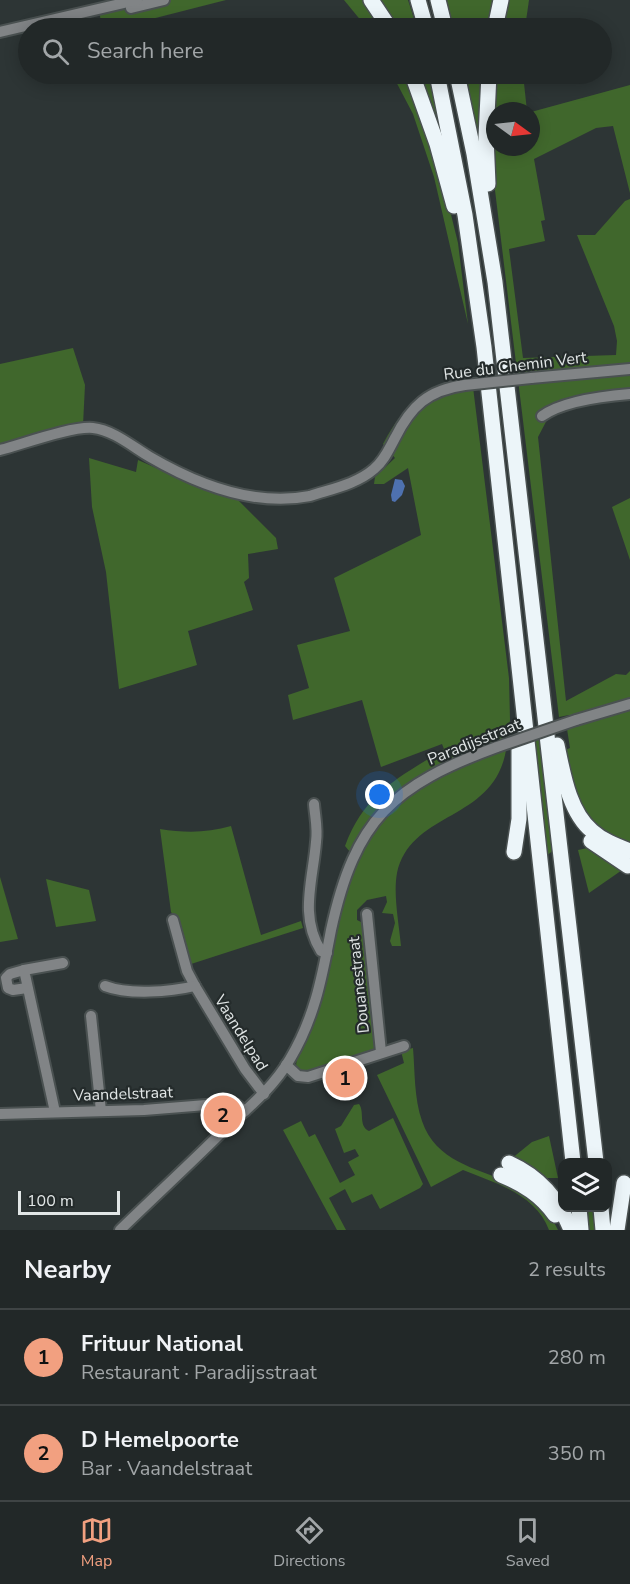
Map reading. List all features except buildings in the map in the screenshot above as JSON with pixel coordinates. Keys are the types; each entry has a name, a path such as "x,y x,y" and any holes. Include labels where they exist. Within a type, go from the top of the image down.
{"highway":[{"path":"371,0 383,18"},
{"path":"375,0 384,18"},
{"path":"418,0 423,18"},
{"path":"438,0 443,18"},
{"path":"497,18 501,0"},
{"path":"416,84 451,191 474,315 484,347"},
{"path":"439,84 465,215 484,347 573,1158"},
{"path":"459,84 474,154 495,282 596,1158"},
{"path":"489,84 486,150 495,253 495,282"},
{"path":"514,852 519,819 520,774 514,667 517,642"},
{"path":"539,661 559,758 572,800 582,820 591,830 629,859"},
{"path":"563,1230 544,1202 505,1169 524,1170 539,1180 563,1210 571,1230"},
{"path":"617,1230 624,1183"},
{"path":"579,1212 581,1230"},
{"path":"601,1212 603,1230"}],"street":[{"path":"60,18 137,0"},
{"path":"86,18 164,0"},
{"path":"0,32 18,28"},
{"path":"0,38 18,34"},
{"name":"Rue du Chemin Vert","path":"0,450 75,430 95,429 110,433 175,471 230,492 254,497 300,498 368,474 386,456 403,423 416,406 436,392 465,385 630,369"},
{"path":"542,416 549,411 577,403 630,394"},
{"name":"Paradijsstraat","path":"120,1230 264,1094 286,1065 312,1015 342,888 355,855 371,825 393,802 415,784 442,768 576,720 630,704"},
{"path":"314,804 316,840 308,895 309,916 316,942 321,951 327,953"},
{"name":"Douanestraat","path":"367,914 381,1053"},
{"name":"Vaandelpad","path":"173,920 187,970 195,986 245,1070 264,1094"},
{"path":"27,988 13,990 8,988 6,978 10,974 24,970 63,963"},
{"path":"24,970 55,1112"},
{"name":"Vaandelpad","path":"105,986 145,992 175,991 195,986"},
{"path":"91,1016 101,1111"},
{"path":"286,1065 298,1076 308,1077 404,1046"},
{"name":"Vaandelstraat","path":"0,1114 101,1111 231,1103 245,1111"}],"green space":[{"path":"108,0 226,0 156,18 100,18 98,4"},
{"path":"344,0 408,0 414,18 359,18"},
{"path":"445,0 529,0 526,18 450,18"},
{"path":"397,84 432,84 451,166 441,174 458,243 468,324 434,177 413,114"},
{"path":"466,84 524,84 526,102 486,102 486,156 540,156 534,159 545,220 541,221 545,241 509,249 523,358 616,355 617,341 614,326 577,235 595,235 625,201 630,199 630,391 556,411 548,418 538,437 566,701 616,674 626,675 630,671 630,699 571,717 569,715 559,717 494,182 479,138"},
{"path":"630,85 630,193 613,126 596,128 540,156 540,110"},
{"path":"73,348 85,385 83,425 0,447 0,364"},
{"path":"472,379 509,678 510,720 507,737 456,757 409,782 376,810 350,852 345,846 353,828 373,799 398,778 444,749 442,744 381,767 362,700 293,720 288,695 309,688 297,645 350,631 334,578 421,535 408,468 384,484 374,484 375,477 395,458 383,444 400,417 418,399 441,387"},
{"path":"89,458 136,472 138,460 206,490 236,498 276,538 278,549 248,554 249,578 244,582 253,610 188,631 197,665 119,689 106,572 92,507"},
{"path":"630,498 630,560 612,507"},
{"path":"630,709 630,848 608,838 589,821 577,799 565,750 570,748 567,729"},
{"path":"542,738 555,849 545,857 533,741"},
{"path":"506,750 498,773 486,791 470,804 418,837 405,853 396,881 401,946 392,946 390,941 395,923 393,914 382,913 387,902 386,896 367,900 357,910 357,920 363,923 376,1049 308,1072 299,1071 296,1067 297,1059 312,1025 325,986 344,896 351,875 369,839 394,808 426,783 452,769"},
{"path":"231,826 261,935 301,921 303,928 188,965 175,918 171,912 160,829 196,832"},
{"path":"592,847 625,868 589,893 578,850"},
{"path":"0,877 18,939 0,942"},
{"path":"46,879 89,890 96,921 56,927"},
{"path":"413,1048 418,1103 422,1121 430,1137 452,1158 526,1191 545,1208 558,1230 549,1230 535,1207 513,1191 463,1170 431,1187 377,1075 404,1063 401,1051"},
{"path":"359,1104 364,1126 369,1131 393,1118 423,1184 420,1188 380,1209 372,1194 352,1203 345,1189 329,1198 346,1230 337,1230 283,1130 301,1121 309,1137 315,1134 340,1183 355,1175 348,1162 359,1156 355,1149 344,1153 335,1129 341,1126 354,1105"},
{"path":"549,1136 558,1178 543,1178 511,1159 532,1142"},
{"path":"584,1212 596,1212 598,1230 586,1230"}],"water":[{"path":"395,479 402,480 405,486 402,495 395,502 392,501 391,495"}],"place":[{"name":"Frituur National","path":"345,1078"},
{"name":"D Hemelpoorte","path":"223,1115"}]}
